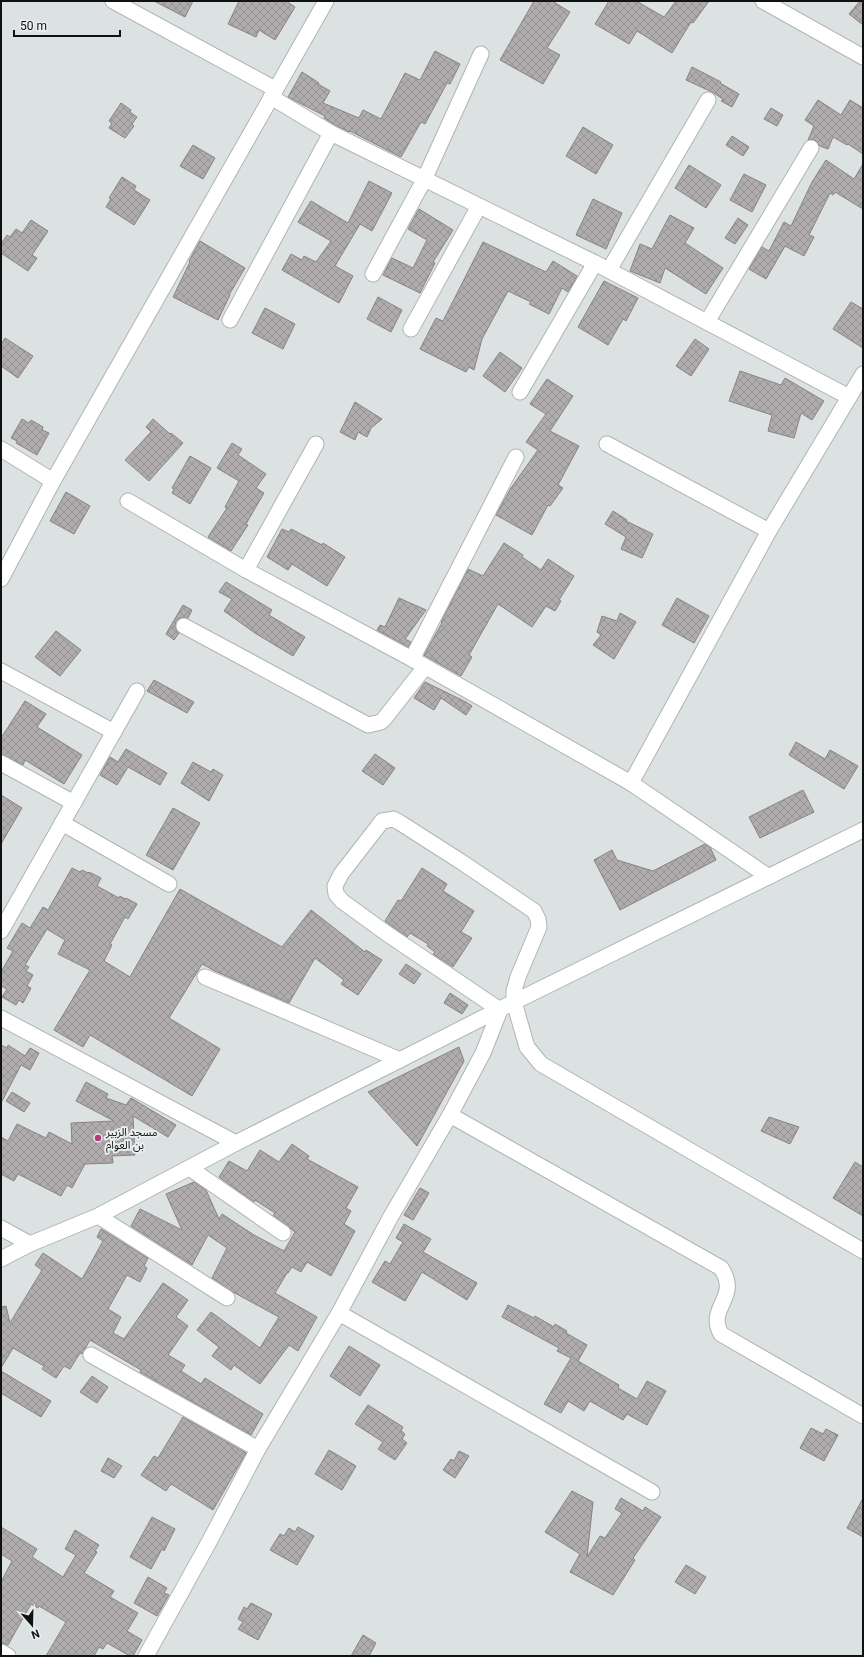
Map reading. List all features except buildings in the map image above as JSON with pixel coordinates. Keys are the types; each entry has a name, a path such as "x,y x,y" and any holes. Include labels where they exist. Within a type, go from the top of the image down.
{"street":[{"path":"113,1 273,93 331,133 424,180 595,262 849,397"},
{"path":"1,579 53,481 326,1"},
{"path":"763,1 863,57"},
{"path":"373,274 424,180 481,54"},
{"path":"609,270 708,100"},
{"path":"230,320 331,133"},
{"path":"707,322 811,148"},
{"path":"412,329 479,206"},
{"path":"520,392 595,262"},
{"path":"631,783 769,531 863,374"},
{"path":"246,570 316,444"},
{"path":"607,444 769,531"},
{"path":"1,449 53,481"},
{"path":"412,660 516,457"},
{"path":"128,501 246,570 425,667 631,783 769,877"},
{"path":"184,626 368,725 381,722 384,719 425,667"},
{"path":"1,671 114,732"},
{"path":"2,926 137,691"},
{"path":"1,763 74,803"},
{"path":"500,1010 380,928 342,901 336,894 335,886 341,874 382,822 393,819 399,822 463,862 534,912 538,919 539,927 518,977 514,991 514,1002 527,1047 541,1064 863,1251"},
{"path":"62,823 169,884"},
{"path":"1,1259 30,1244 98,1216 514,1002 863,830"},
{"path":"205,977 400,1060"},
{"path":"146,1656 258,1449 339,1313 390,1218 450,1115 483,1053 500,1010"},
{"path":"1,1018 236,1144"},
{"path":"450,1115 721,1268 727,1277 729,1287 717,1315 717,1327 722,1334 863,1416"},
{"path":"191,1168 283,1233"},
{"path":"98,1216 227,1298"},
{"path":"1,1228 30,1244"},
{"path":"339,1313 652,1492"},
{"path":"91,1355 258,1449"},
{"path":"1,1652 8,1656"}],"place":[{"name":"مسجد الزبير بن العوام","path":"98,1138"}]}
